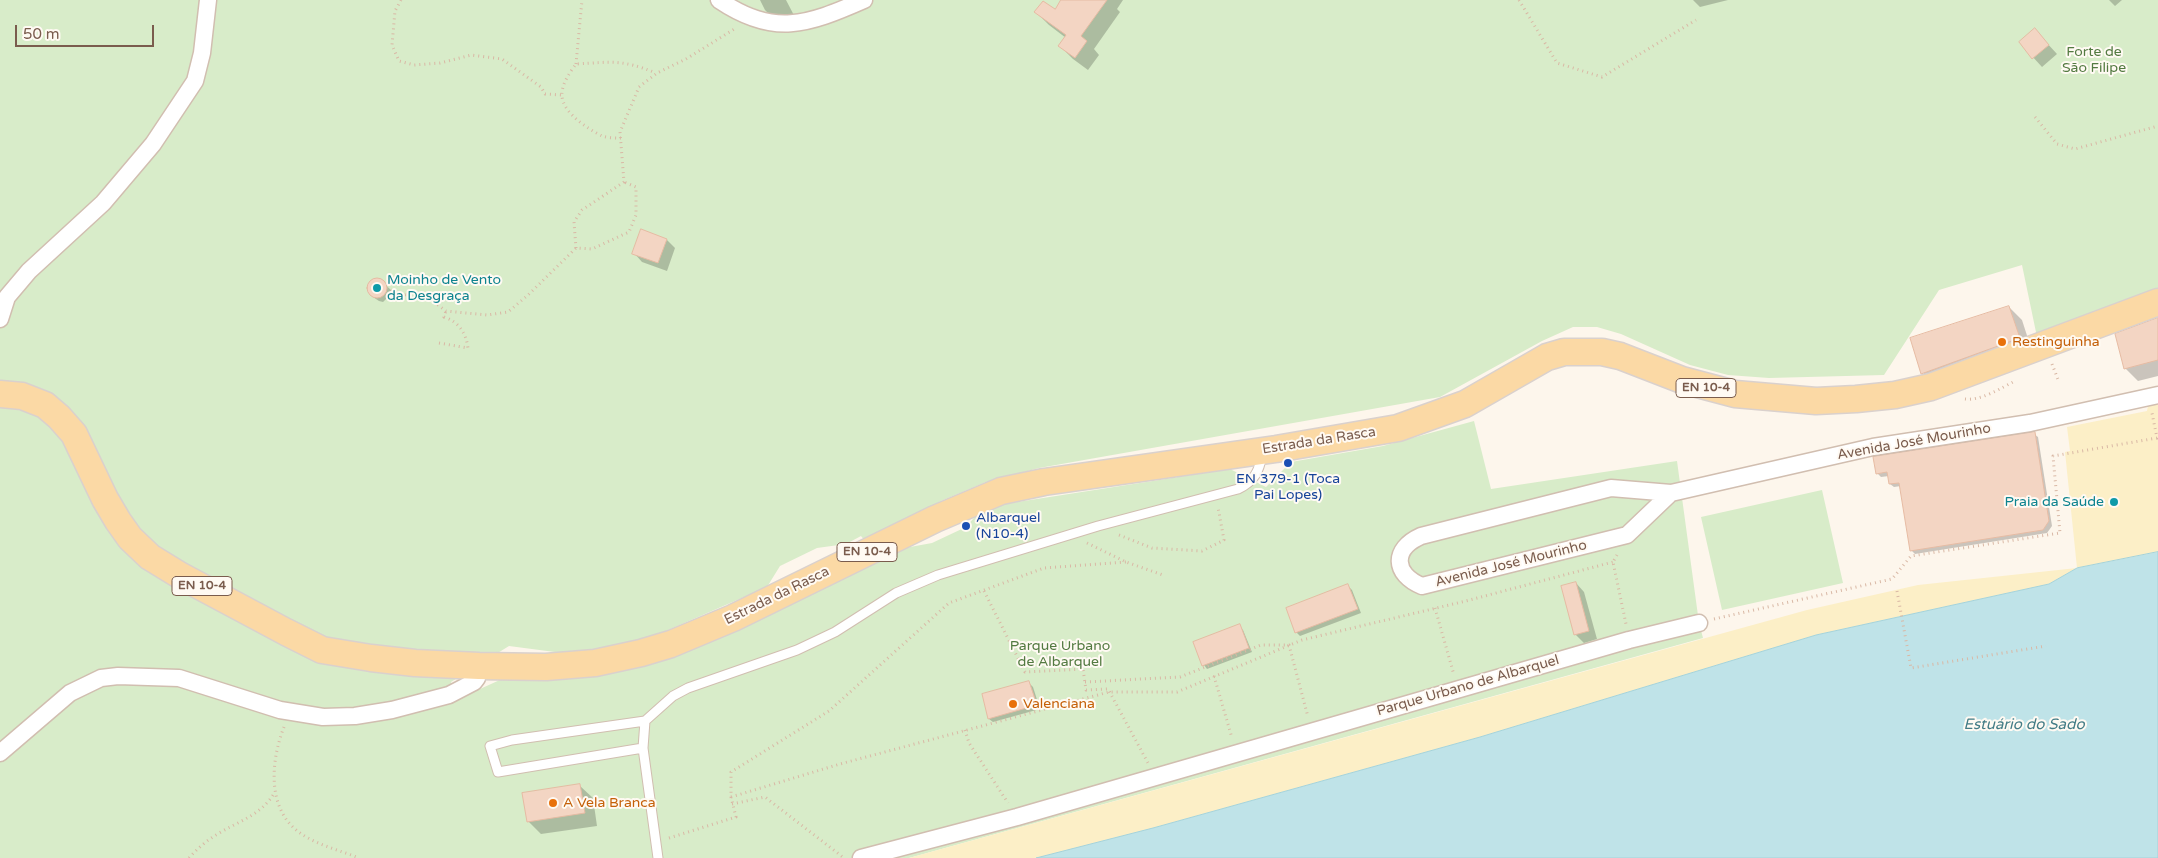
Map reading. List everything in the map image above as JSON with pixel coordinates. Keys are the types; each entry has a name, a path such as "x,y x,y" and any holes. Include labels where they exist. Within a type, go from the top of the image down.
{"main road":[{"name":"Estrada da Rasca","path":"478,666 569,666 595,663 641,653 706,630 942,515 1002,491 1044,482 1362,436 1425,420 1465,404 1547,357 1564,352 1602,352 1620,356 1682,380 1735,394 1816,401 1856,399 1895,395 1931,387 2158,302"},
{"name":"EN 10-4","path":"0,394 22,396 45,405 59,417 74,434 104,499 126,532 150,557 182,576 322,650 415,663 478,666"}],"street":[{"path":"0,320 7,297 12,290 29,270 103,203 153,144 195,81 202,53 208,0"},
{"path":"719,0 732,9 772,24 796,25 832,14 864,0"},
{"name":"Avenida José Mourinho","path":"1672,493 1627,535 1429,585 1422,586 1409,580 1401,568 1400,554 1408,542 1421,536 1610,488 1672,493 1873,447 2030,422 2153,396"},
{"name":"Parque Urbano de Albarquel","path":"861,858 1017,817 1236,752 1312,732 1629,640 1699,623"},
{"path":"0,753 70,693 101,678 118,676 179,678 290,712 309,716 355,716 392,710 448,695 463,688 477,678 478,666"}],"lane":[{"path":"644,748 498,772 490,746 512,740 644,721 673,696 688,688 797,650 835,632 896,593 938,575 1098,526 1238,488 1253,479 1258,472 1262,450"},
{"path":"644,721 644,748 658,858"}],"path":[{"path":"400,0 395,11 392,45 399,61 414,66 440,63 471,55 502,59 541,87 545,94 562,95"},
{"path":"582,0 576,64 568,74 562,95 568,110 578,120 603,136 621,138"},
{"path":"1519,0 1557,63 1602,77 1696,20"},
{"path":"624,182 620,132 639,87 657,73 686,59 754,18"},
{"path":"576,64 598,61 622,62 657,73"},
{"path":"2035,117 2058,144 2075,149 2158,126"},
{"path":"576,248 574,222 582,210 624,182"},
{"path":"391,290 400,294 429,298 446,311 487,315 508,312 576,248 592,249 629,232 636,215 636,187 624,182"},
{"path":"439,343 468,348 462,330 456,322 444,317 446,311"},
{"path":"2050,360 2059,382"},
{"path":"1699,623 1892,579 1911,556 2060,533 2053,456 2157,438 2153,396"},
{"path":"1098,526 1152,548 1202,551 1224,540 1216,494"},
{"path":"1071,535 1126,562 1163,574"},
{"path":"656,842 736,817 731,797 731,772 829,711 949,603 1044,568 1126,562"},
{"path":"731,797 840,764 1109,692 1177,692 1302,640 1613,562 1629,640"},
{"path":"984,591 1025,672 1083,669 1086,690 1108,689 1155,776"},
{"path":"1896,591 1911,668 2046,646"},
{"path":"1435,608 1458,689"},
{"path":"1085,682 1180,677 1261,645 1289,645"},
{"path":"1289,645 1312,732"},
{"path":"1214,676 1236,752"},
{"path":"290,712 276,754 274,774 275,792 281,810 289,824 300,833 321,844 360,858"},
{"path":"964,730 969,743 1017,817"},
{"path":"189,858 215,835 256,814 269,803 275,792"},
{"path":"732,804 765,797 845,858"}],"green space":[{"name":"Forte de São Filipe","path":"0,0 2158,0 2158,289 2037,337 2022,265 1939,290 1884,375 1769,378 1728,375 1690,365 1621,334 1597,327 1573,327 1542,341 1440,397 1039,468 986,482 941,501 865,541 861,536 846,544 817,548 780,566 767,587 636,644 570,654 509,646 451,682 458,699 502,679 620,670 899,549 932,543 966,527 980,511 998,505 1230,469 1266,487 1291,462 1383,446 1474,421 1491,489 1677,461 1699,623 1703,638 909,858 0,858"},
{"path":"1822,490 1843,583 1722,610 1701,517"}],"sand":[{"name":"Praia da Saúde","path":"2158,404 2158,552 2077,568 2065,452 2070,451 2067,427 2147,411 2148,406"},
{"path":"2077,568 2049,584 1816,635 1480,737 1153,828 1036,858 909,858 1807,610 1918,585"}],"water":[{"name":"Estuário do Sado","path":"2158,552 2158,858 1036,858 1153,828 1480,737 1816,635 2049,584 2077,568"}],"building":[{"path":"1061,0 1107,0 1081,36 1087,41 1075,58 1058,46 1066,35 1034,12 1043,1 1055,9"},
{"path":"2035,28 2049,45 2032,59 2019,42"},
{"path":"641,229 667,239 658,263 632,254"},
{"name":"Moinho de Vento da Desgraça","path":"373,278 381,278 387,284 387,292 381,298 373,298 367,292 367,284"},
{"path":"2009,306 2020,338 1921,374 1910,338"},
{"path":"2158,318 2158,360 2124,369 2115,334"},
{"path":"2035,432 2049,521 2043,530 1910,551 1899,483 1889,484 1887,472 1876,474 1873,457"},
{"path":"1576,582 1589,631 1574,635 1561,586"},
{"path":"1348,584 1358,609 1295,633 1286,608"},
{"path":"1240,624 1249,648 1202,666 1193,642"},
{"path":"1029,681 1037,705 988,719 982,694"},
{"name":"A Vela Branca","path":"580,784 585,813 527,822 522,793"}],"place":[{"name":"Moinho de Vento da Desgraça","path":"377,288"},
{"name":"Restinguinha","path":"2002,342"},
{"name":"EN 379-1 (Toca Pai Lopes)","path":"1288,463"},
{"name":"Praia da Saúde","path":"2114,502"},
{"name":"Albarquel (N10-4)","path":"966,526"},
{"name":"Valenciana","path":"1013,704"},
{"name":"A Vela Branca","path":"553,803"}]}
